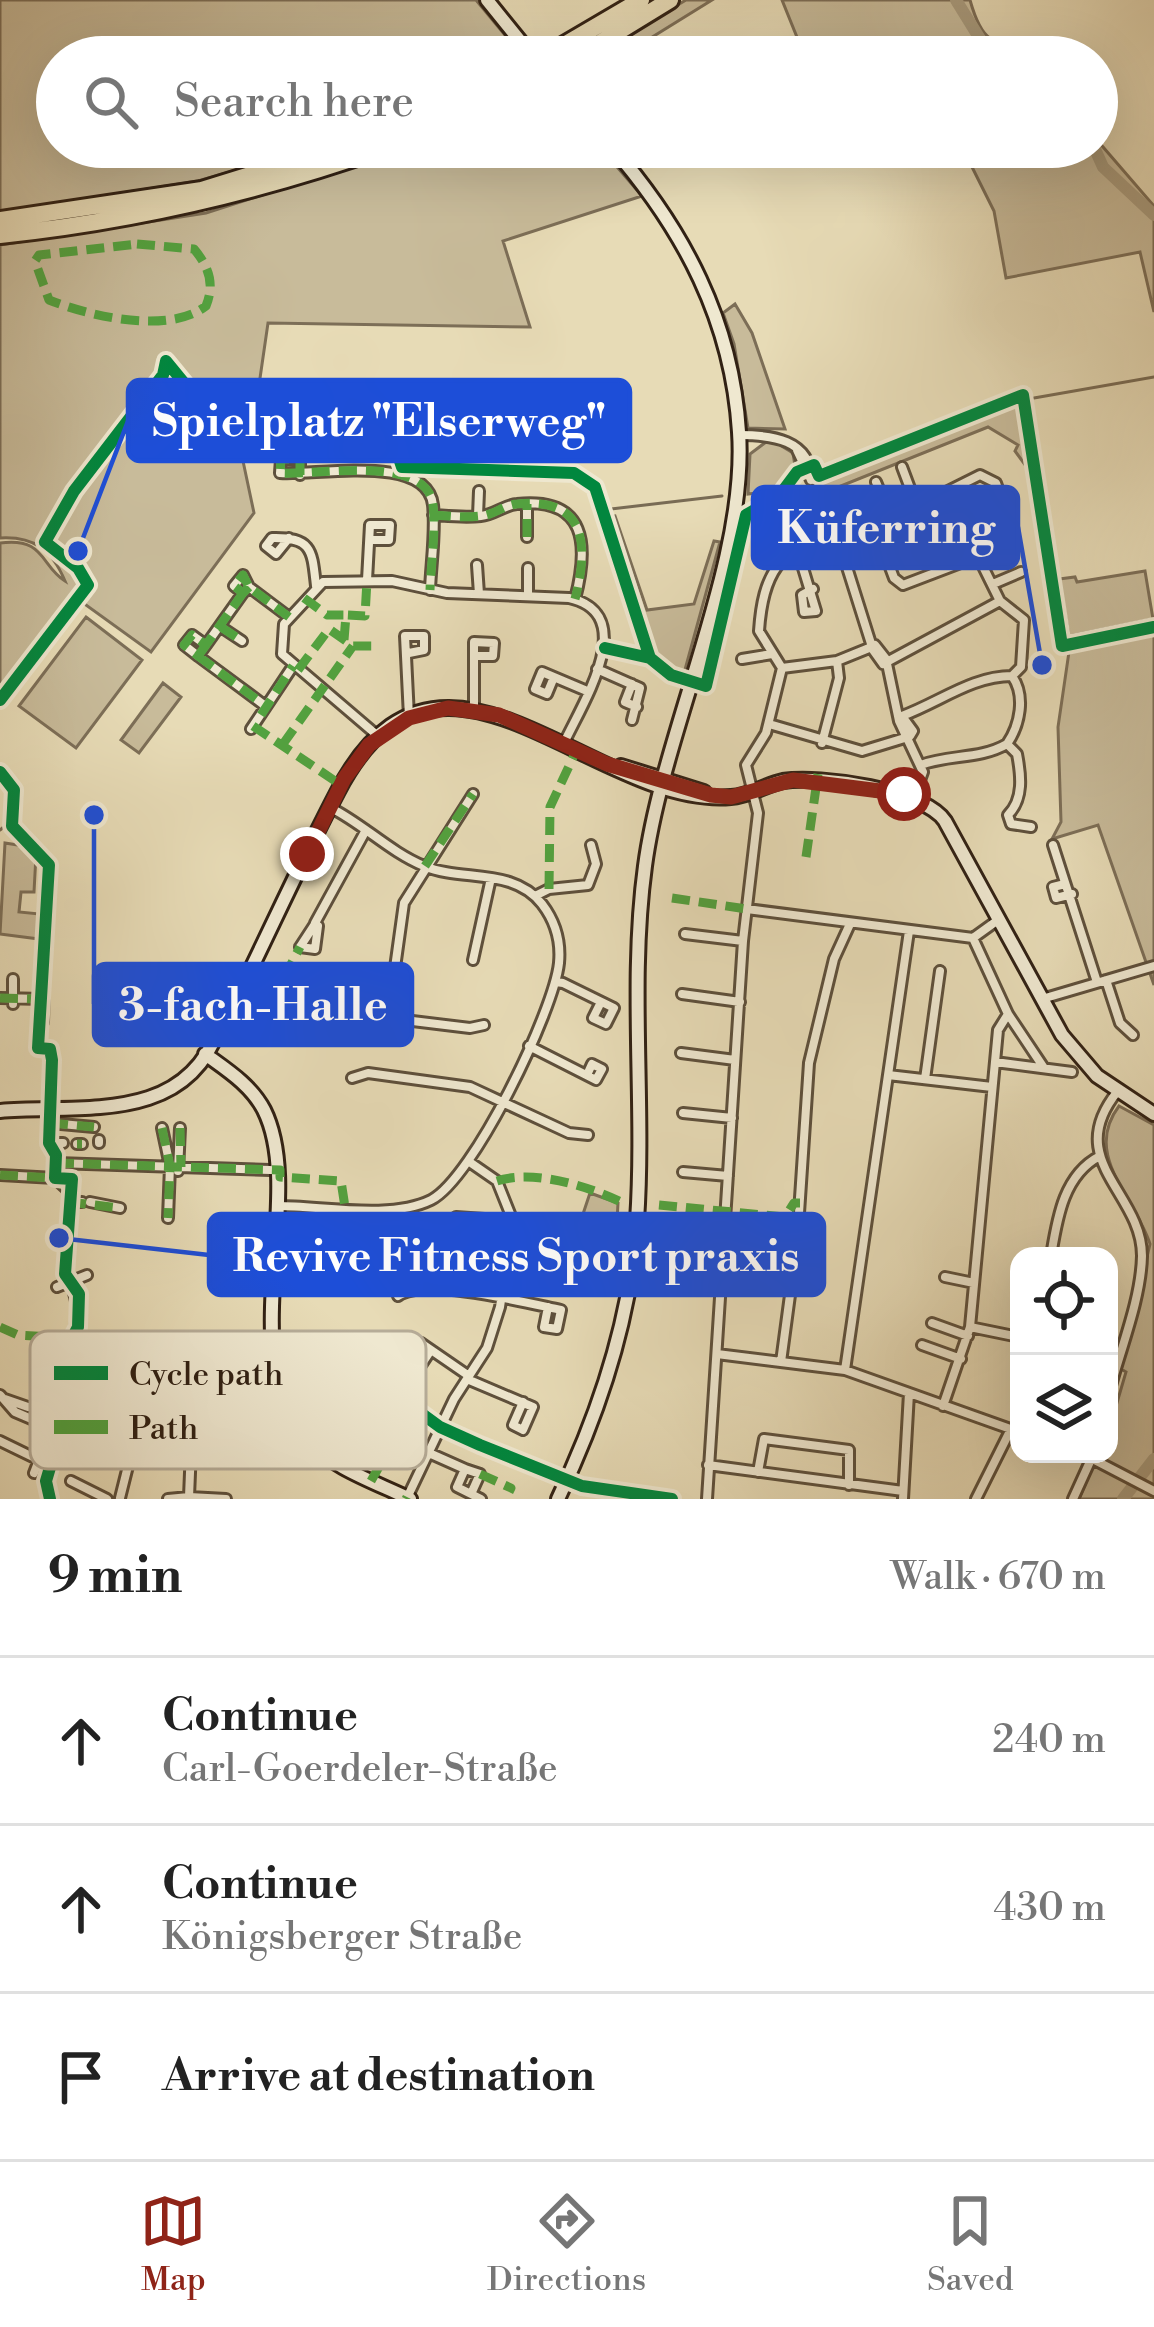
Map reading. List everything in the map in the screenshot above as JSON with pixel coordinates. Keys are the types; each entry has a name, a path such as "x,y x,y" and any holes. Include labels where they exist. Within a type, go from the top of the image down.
{"highway":[{"path":"580,36 641,0"},
{"path":"611,36 670,0"},
{"path":"0,220 202,190 273,168"},
{"path":"0,236 88,226 205,204 319,168"}],"street":[{"path":"488,0 516,36"},
{"path":"558,1499 608,1379 630,1281 638,1184 640,913 662,783 726,544 739,435 727,347 698,272 678,234 628,168"},
{"path":"739,435 780,436 796,448"},
{"path":"902,467 920,515"},
{"path":"300,475 344,471 409,475 428,492 433,515 430,590"},
{"path":"937,512 940,495 980,475 996,483 1005,508"},
{"path":"876,482 894,526"},
{"path":"478,516 479,491"},
{"path":"850,494 894,578 903,585 979,556"},
{"path":"818,500 831,531 828,537 839,550 902,716 912,729 910,736 921,765 914,796"},
{"path":"433,515 478,516 527,504 554,504 572,517 586,556 575,598"},
{"path":"527,504 527,537"},
{"path":"839,550 937,512 963,526 1000,601 1014,609 1027,633 1021,667 1012,676 981,677 949,698 902,716"},
{"path":"782,668 763,643 760,619 780,559 796,545 831,531"},
{"path":"289,538 310,545 316,586"},
{"path":"367,580 370,540"},
{"path":"796,545 813,589"},
{"path":"477,565 479,594"},
{"path":"527,568 528,596"},
{"path":"993,584 1022,572"},
{"path":"378,736 293,666 279,640 290,617 316,586 367,580 430,590 575,598 589,605 603,623 606,642 564,743"},
{"path":"198,656 246,590 290,617"},
{"path":"884,664 1000,601"},
{"path":"221,627 242,640"},
{"path":"206,645 192,634 184,645 264,705"},
{"path":"782,668 837,661 875,645"},
{"path":"409,718 410,652"},
{"path":"742,659 772,655"},
{"path":"474,709 476,656"},
{"path":"822,743 839,678 837,661"},
{"path":"250,730 293,666"},
{"path":"707,1499 743,941 758,813 746,766 769,724 782,668"},
{"path":"597,669 632,684 642,695 632,720"},
{"path":"921,765 939,758 980,756 1007,744 1018,726 1019,686 1012,676"},
{"path":"554,677 587,691"},
{"path":"0,1111 136,1105 174,1084 219,1034 350,770 378,736 409,718 440,709 474,709 607,764 711,795"},
{"path":"769,724 862,751 910,736"},
{"path":"641,770 658,759 676,728"},
{"path":"1007,744 1017,754 1019,789 1018,805 1008,815 1011,824 1031,827"},
{"path":"607,764 641,770 685,794 753,792 798,780 914,796 943,818 1040,999 1074,1051 1117,1092 1154,1114"},
{"path":"388,1018 397,924 425,866 473,794"},
{"path":"651,834 663,808 685,794"},
{"path":"274,1206 412,1206 446,1191 471,1163 556,982 556,930 535,896 490,878 425,866 329,807"},
{"path":"317,922 366,830"},
{"path":"535,896 549,889 588,885 596,864 591,845"},
{"path":"1053,845 1101,980 1120,1023 1133,1035"},
{"path":"473,959 490,878"},
{"path":"1065,884 1053,887 1057,898 1072,894"},
{"path":"747,909 973,938 998,920"},
{"path":"781,1362 797,1243 809,1064 834,959 850,924"},
{"path":"845,1370 910,931"},
{"path":"685,934 743,941"},
{"path":"973,938 1008,1014 1044,1068"},
{"path":"1040,999 1154,966"},
{"path":"925,1079 940,971"},
{"path":"13,979 13,1001"},
{"path":"43,1022 44,980"},
{"path":"556,982 601,1001"},
{"path":"682,994 740,1002"},
{"path":"0,998 43,999"},
{"path":"327,1017 339,1012 470,1028 484,1025"},
{"path":"944,1406 969,1331 994,1062 998,1030 1008,1014"},
{"path":"529,1046 587,1075"},
{"path":"681,1053 735,1060"},
{"path":"205,1054 245,1084 264,1111 274,1144 277,1331"},
{"path":"994,1062 1072,1072"},
{"path":"352,1078 368,1073 470,1087 569,1133 588,1135"},
{"path":"889,1075 992,1088"},
{"path":"1117,1092 1101,1119 1100,1156 1134,1221 1142,1257 1118,1356"},
{"path":"682,1113 732,1118"},
{"path":"55,1178 50,1122 94,1127"},
{"path":"162,1128 173,1163"},
{"path":"168,1218 180,1128"},
{"path":"49,1143 63,1143"},
{"path":"1053,1247 1063,1198 1084,1166 1100,1156"},
{"path":"56,1163 98,1160 270,1170"},
{"path":"73,1163 64,1274 79,1294 74,1331"},
{"path":"426,1459 489,1344 513,1221 497,1181 471,1163"},
{"path":"682,1172 728,1176"},
{"path":"0,1175 73,1179"},
{"path":"55,1178 68,1190"},
{"path":"68,1202 120,1208"},
{"path":"469,1218 513,1221"},
{"path":"682,1258 683,1281 720,1288"},
{"path":"57,1287 86,1276"},
{"path":"945,1277 974,1283"},
{"path":"398,1296 418,1290 548,1307"},
{"path":"932,1323 1010,1336"},
{"path":"922,1346 961,1360"},
{"path":"431,1350 468,1377 523,1402"},
{"path":"717,1354 845,1370 1010,1429"},
{"path":"708,1465 903,1495 909,1394"},
{"path":"1,1399 30,1407"},
{"path":"1,1399 30,1419"},
{"path":"758,1472 764,1438 849,1450 849,1484"},
{"path":"976,1499 1010,1440"},
{"path":"0,1441 30,1456"},
{"path":"429,1453 480,1474 471,1494"},
{"path":"1072,1499 1086,1463"},
{"path":"1104,1463 1154,1491"},
{"path":"34,1473 36,1469"},
{"path":"120,1499 126,1469"},
{"path":"351,1469 408,1498 422,1469"},
{"path":"465,1469 457,1487 482,1499"},
{"path":"71,1481 106,1499"},
{"path":"168,1499 226,1499"}],"shaded area":[{"path":"0,0 476,0 506,36 36,36 36,168 244,168 198,181 0,212"},
{"path":"686,0 712,0 654,36 625,36"},
{"path":"782,0 970,0 988,36 797,36"},
{"path":"1118,164 1154,206 1154,312 1140,252 1006,278 994,211 972,168 1118,168"},
{"path":"346,168 618,168 642,196 503,241 530,327 268,323 258,392 241,411 243,423 236,428 254,513 151,652 75,597 0,696 0,543 34,548 65,581 40,547 0,538 0,245 206,213"},
{"path":"735,304 752,333 785,429 748,428 734,344 723,313"},
{"path":"1018,399 1034,477 1015,451 1018,445 988,427 821,494 816,480"},
{"path":"770,439 793,453 795,466 776,491 748,494 750,454"},
{"path":"615,516 647,610 694,604 714,541 720,542 683,677 657,657 607,517"},
{"path":"1145,571 1153,619 1069,636 1059,579 1075,577 1077,582"},
{"path":"86,617 142,660 76,748 19,706"},
{"path":"1154,629 1154,985 1098,825 1052,839 1061,822 1058,727 1070,645"},
{"path":"163,683 181,697 139,753 121,740"},
{"path":"5,843 24,846 36,855 34,892 21,892 19,912 40,914 39,939 0,934"},
{"path":"1119,1106 1154,1125 1154,1499 1079,1499 1094,1463 1118,1463 1118,1399 1126,1372 1121,1369 1150,1244 1109,1159 1109,1124"},
{"path":"590,1193 618,1203 614,1276 573,1267 577,1232"}],"waterway":[{"path":"956,0 978,36"},
{"path":"1104,168 1154,215"},
{"path":"1034,398 1154,377"},
{"path":"825,479 1014,404"},
{"path":"611,509 722,496"},
{"path":"0,830 6,825"},
{"path":"1123,1499 1154,1459"}],"marked path":[{"path":"137,244 194,249 209,276 206,306 190,315 151,321 106,317 49,300 35,261 39,255 137,244"},
{"path":"300,475 300,459 281,459 280,473 297,473 318,472 343,471 391,473 412,478 426,489 434,515 430,590"},
{"path":"433,515 481,516 517,504 558,508 578,529 581,543 575,599"},
{"path":"527,504 527,537"},
{"path":"249,587 243,593 234,586 243,575 249,587 289,617"},
{"path":"344,640 346,615 365,616 367,580"},
{"path":"206,645 198,656 184,645 192,635 206,645 243,593"},
{"path":"304,598 327,615 346,615"},
{"path":"221,627 242,641"},
{"path":"298,670 329,629 353,646 379,646"},
{"path":"283,744 353,646"},
{"path":"198,656 264,705"},
{"path":"261,715 293,666"},
{"path":"253,726 341,785"},
{"path":"549,889 550,807 577,749"},
{"path":"806,857 818,774"},
{"path":"425,866 473,794"},
{"path":"672,898 747,909"},
{"path":"269,1028 271,1003 300,947"},
{"path":"0,998 43,999"},
{"path":"50,1123 94,1127"},
{"path":"162,1128 170,1166 168,1218"},
{"path":"180,1128 181,1167"},
{"path":"77,1144 82,1144"},
{"path":"56,1163 280,1170 280,1177 341,1181 345,1207"},
{"path":"0,1175 55,1178 63,1186"},
{"path":"497,1181 528,1177 563,1182 627,1205"},
{"path":"68,1202 120,1208"},
{"path":"659,1205 785,1217 794,1203 800,1203"},
{"path":"724,1234 797,1243"},
{"path":"450,1292 454,1237"},
{"path":"722,1255 778,1260 780,1253"},
{"path":"0,1327 30,1336"},
{"path":"371,1481 378,1469"},
{"path":"480,1474 511,1488 509,1492"}],"cycle path":[{"path":"166,361 198,400 232,408 241,429 390,431 402,467 574,473 595,487 650,658"},
{"path":"0,700 88,585 78,568 45,542 74,491 163,375 166,361"},
{"path":"605,648 650,658 671,675 706,686 746,515 779,496 797,472 814,465 819,476 1023,395 1062,646 1154,627"},
{"path":"0,772 14,790 12,826 49,865 38,1048 50,1049 52,1060 49,1143 56,1155 55,1178 72,1179 65,1274 79,1294 76,1331"},
{"path":"426,1417 480,1445 582,1486 672,1499"},
{"path":"50,1469 46,1481 50,1499"}],"place":[{"name":"Spielplatz \"Elserweg\"","path":"78,551"},
{"name":"Küferring","path":"1042,665"},
{"name":"3-fach-Halle","path":"94,815"},
{"name":"Revive Fitness Sport praxis","path":"59,1238"}],"route":[{"path":"307,854 344,779 369,745 409,718 448,708 499,715 607,764 641,770 711,795 731,797 793,780 904,794"}]}
